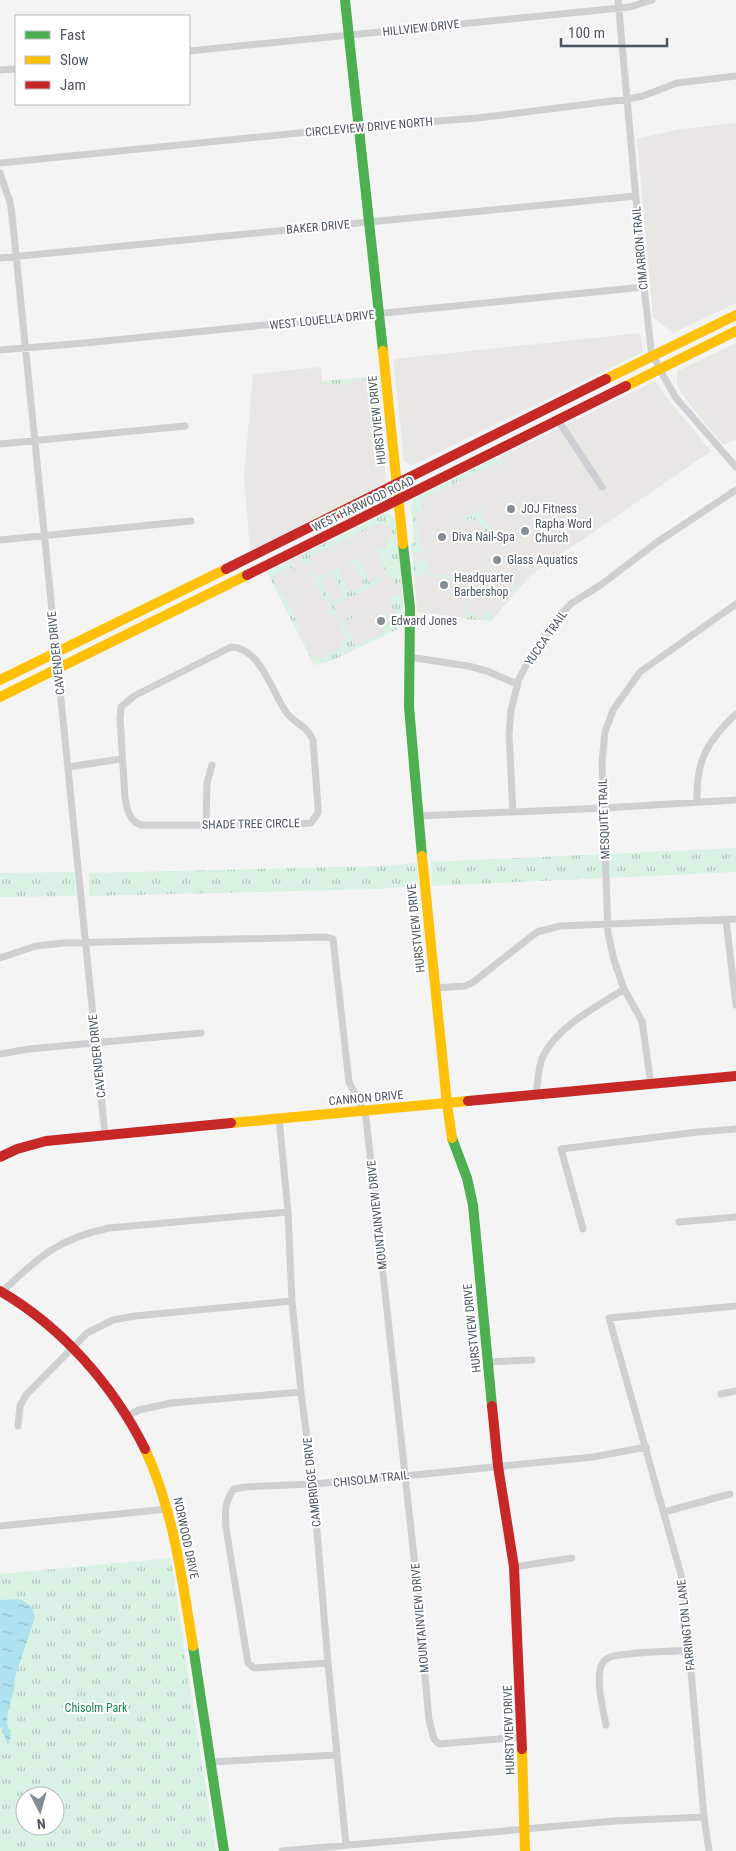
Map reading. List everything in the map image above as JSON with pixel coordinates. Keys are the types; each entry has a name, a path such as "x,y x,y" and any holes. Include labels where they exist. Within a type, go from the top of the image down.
{"street":[{"name":"HURSTVIEW DRIVE","path":"345,0 410,608 409,707 447,1104 453,1141 467,1178 471,1197 498,1466 514,1567 525,1851"},
{"name":"HILLVIEW DRIVE","path":"190,51 619,4 630,7 652,0"},
{"name":"CIMARRON TRAIL","path":"619,4 649,340 653,356 676,398 736,467"},
{"path":"0,70 15,69"},
{"name":"CIRCLEVIEW DRIVE NORTH","path":"0,163 359,127 478,118 628,99 643,96 677,83 736,76"},
{"name":"CAVENDER DRIVE","path":"0,173 10,202 17,256 105,1135"},
{"name":"BAKER DRIVE","path":"0,258 636,196"},
{"name":"WEST LOUELLA DRIVE","path":"0,350 644,287"},
{"name":"WEST HARWOOD ROAD","path":"0,680 56,654 736,316"},
{"name":"WEST HARWOOD ROAD","path":"0,697 736,332"},
{"path":"558,420 602,487"},
{"path":"0,444 185,426"},
{"name":"YUCCA TRAIL","path":"513,812 509,734 511,710 517,684 530,658 558,618 572,603 602,584 656,543 736,490"},
{"path":"0,540 191,521"},
{"name":"MESQUITE TRAIL","path":"651,1085 642,1021 624,989 614,960 608,933 603,752 605,732 612,710 640,672 736,604"},
{"name":"SHADE TREE CIRCLE","path":"231,647 239,647 248,652 260,666 286,712 308,730 313,740 318,813 310,823 285,825 206,825 142,825 132,820 127,810 120,718 123,704 134,696 231,647"},
{"path":"409,657 468,666 487,671 517,684"},
{"path":"697,801 697,783 703,754 715,735 736,714"},
{"path":"68,767 122,759"},
{"path":"206,825 207,783 212,764"},
{"path":"418,816 736,800"},
{"path":"435,988 465,986 472,983 537,932 560,926 736,919"},
{"path":"726,920 736,1005"},
{"name":"MOUNTAINVIEW DRIVE","path":"0,958 36,946 63,942 326,937 332,939 349,1082 358,1102 364,1110 405,1476 429,1720 434,1739 438,1744 522,1737"},
{"path":"536,1094 540,1064 551,1043 572,1024 624,989"},
{"path":"0,1054 29,1049 201,1033"},
{"name":"CANNON DRIVE","path":"0,1156 17,1148 46,1141 736,1076"},
{"name":"CAMBRIDGE DRIVE","path":"279,1118 288,1212 292,1302 313,1484 336,1755 346,1845"},
{"path":"583,1229 561,1149 736,1129"},
{"path":"1,1291 45,1252 92,1231 288,1212"},
{"path":"679,1222 736,1217"},
{"name":"NORWOOD DRIVE","path":"1,1291 44,1321 97,1375 126,1416 150,1459 168,1508 179,1558 224,1851"},
{"path":"18,1426 20,1406 26,1395 87,1333 113,1320 135,1316 292,1302"},
{"name":"FARRINGTON LANE","path":"709,1851 704,1817 683,1582 609,1318 736,1306"},
{"path":"488,1362 532,1360"},
{"path":"721,1394 736,1391"},
{"path":"126,1416 139,1410 171,1403 301,1392"},
{"name":"CHISOLM TRAIL","path":"328,1663 254,1668 248,1663 226,1528 225,1511 227,1499 234,1489 405,1476 593,1457 646,1447"},
{"path":"664,1512 730,1494"},
{"path":"0,1526 168,1508"},
{"path":"514,1567 572,1558"},
{"path":"606,1725 600,1688 600,1672 603,1662 608,1658 622,1655 688,1650"},
{"path":"211,1762 336,1755"},
{"path":"282,1851 614,1821 704,1817"}],"shaded area":[{"path":"736,123 736,303 673,333 653,317 637,139 681,129"},
{"path":"640,333 643,352 411,466 404,460 393,359"},
{"path":"736,343 736,440 723,445 690,405 677,385 677,371"},
{"path":"321,367 322,381 380,376 382,403 380,415 386,482 250,551 244,476 253,374"},
{"path":"655,381 711,451 531,575 491,621 417,612 412,549 414,534 411,505 414,499"},
{"path":"384,514 390,514 395,520 401,568 404,626 335,659 314,665 267,572"}],"green space":[{"path":"380,376 381,384 378,387 373,387 373,381 353,380 351,385 322,383 322,381"},
{"path":"496,458 500,459 503,465 500,465 498,462 420,500 423,505 421,511 416,512 420,548 425,550 421,553 413,553 411,548 414,534 411,505 414,499"},
{"path":"483,508 484,510 480,513 493,532 497,529 499,531 495,535 483,531 484,525 469,517 466,522 461,520"},
{"path":"384,514 390,514 395,520 401,580 396,585 392,578 389,579 376,550 389,543 388,540 392,530 387,525 378,524 314,555 309,558 310,563 303,565 301,562 303,554"},
{"path":"571,545 530,575 491,621 466,619 467,581 421,574 420,576 416,575 414,571 415,562 427,560 427,573 458,577 459,573 461,573 461,578 468,578 468,612 473,613 473,618 483,619 486,613 490,612 493,616 495,614 515,591 513,586 518,588 530,574"},
{"path":"357,558 370,582 381,577 383,581 334,605 337,613 330,616 326,611 330,608 320,588 318,588 313,575 307,575 314,572 318,578 326,574 326,578 321,580 332,601 339,599 344,595 334,574 329,576 327,574 343,567 339,571 349,591 352,590 353,592 358,587 359,589 364,584 354,563 349,566 348,564"},
{"path":"290,562 294,566 295,572 290,567 273,576 283,595 294,591 284,596 301,629 299,632 312,657 316,655 319,660 342,648 340,643 347,639 339,623 353,615 354,617 343,623 350,636 354,639 352,640 355,646 384,632 382,627 389,623 385,614 387,613 390,616 395,614 388,599 397,594 402,596 403,599 404,626 335,659 314,665 267,572"},
{"path":"736,848 736,872 432,886 431,862"},
{"path":"417,863 419,886 379,889 89,896 89,873 377,866"},
{"path":"74,872 76,896 0,897 0,873"},
{"name":"Chisolm Park","path":"171,1558 216,1851 0,1851 0,1574"}],"water":[{"path":"20,1599 31,1606 35,1617 15,1677 14,1690 8,1711 7,1723 11,1735 8,1746 2,1727 0,1728 0,1600"}],"traffic: fast":[{"path":"345,0 383,351"},
{"path":"403,544 410,608 409,707 422,856"},
{"path":"452,1138 467,1178 473,1205 492,1406"},
{"path":"193,1646 224,1851"}],"traffic: slow":[{"path":"606,379 736,315"},
{"path":"626,386 736,331"},
{"path":"383,351 403,544"},
{"path":"0,680 226,569"},
{"path":"0,697 247,575"},
{"path":"422,856 452,1138"},
{"path":"231,1123 468,1101"},
{"path":"145,1449 155,1473 170,1521 181,1571 193,1646"},
{"path":"522,1749 525,1851"}],"traffic: jam":[{"path":"226,569 606,379"},
{"path":"247,575 626,386"},
{"path":"468,1101 736,1076"},
{"path":"0,1157 17,1149 46,1141 231,1123"},
{"path":"0,1291 23,1305 44,1322 84,1360 118,1402 145,1449"},
{"path":"492,1406 498,1466 514,1567 522,1749"}],"place":[{"name":"JOJ Fitness","path":"511,509"},
{"name":"Rapha Word Church","path":"525,531"},
{"name":"Diva Nail-Spa","path":"442,537"},
{"name":"Glass Aquatics","path":"497,560"},
{"name":"Headquarter Barbershop","path":"444,585"},
{"name":"Edward Jones","path":"381,621"}]}
